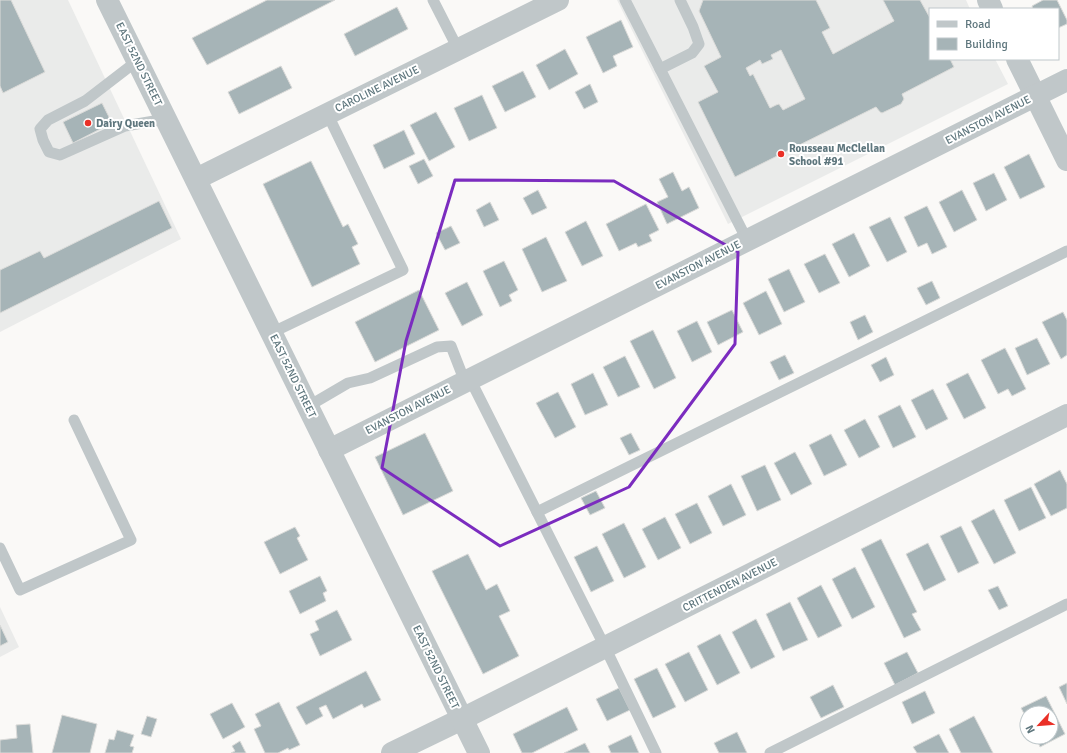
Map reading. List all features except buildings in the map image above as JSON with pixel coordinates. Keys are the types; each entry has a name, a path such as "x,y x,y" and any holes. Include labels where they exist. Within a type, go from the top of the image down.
{"street":[{"name":"EAST 52ND STREET","path":"107,0 478,753"},
{"name":"CAROLINE AVENUE","path":"196,179 558,0"},
{"path":"1017,60 1067,160"},
{"name":"EVANSTON AVENUE","path":"329,450 1067,80"},
{"name":"CRITTENDEN AVENUE","path":"392,753 1067,415"}],"lane":[{"path":"434,0 458,49"},
{"path":"625,0 747,240"},
{"path":"660,69 692,53 699,44 693,27 680,0"},
{"path":"137,61 85,101 48,120 40,128 43,140 49,152 60,155 125,126 166,119"},
{"path":"271,333 403,270 327,113"},
{"path":"537,512 1067,251"},
{"path":"307,406 348,383 370,378 437,347 451,346 605,647 656,753"},
{"path":"0,548 20,590 131,540 74,420"},
{"path":"770,753 1067,604"}],"highlighted area":[{"path":"455,180 614,181 738,252 735,344 629,487 500,546 382,468 406,341"}],"shaded area":[{"path":"0,0 68,0 181,239 0,332"},
{"name":"Rousseau McClellan School #91","path":"617,0 966,0 970,8 929,8 929,60 996,60 1008,84 728,224"},
{"path":"0,607 19,647 0,657"}],"place":[{"name":"Dairy Queen","path":"88,123"},
{"name":"Rousseau McClellan School #91","path":"781,154"}]}
